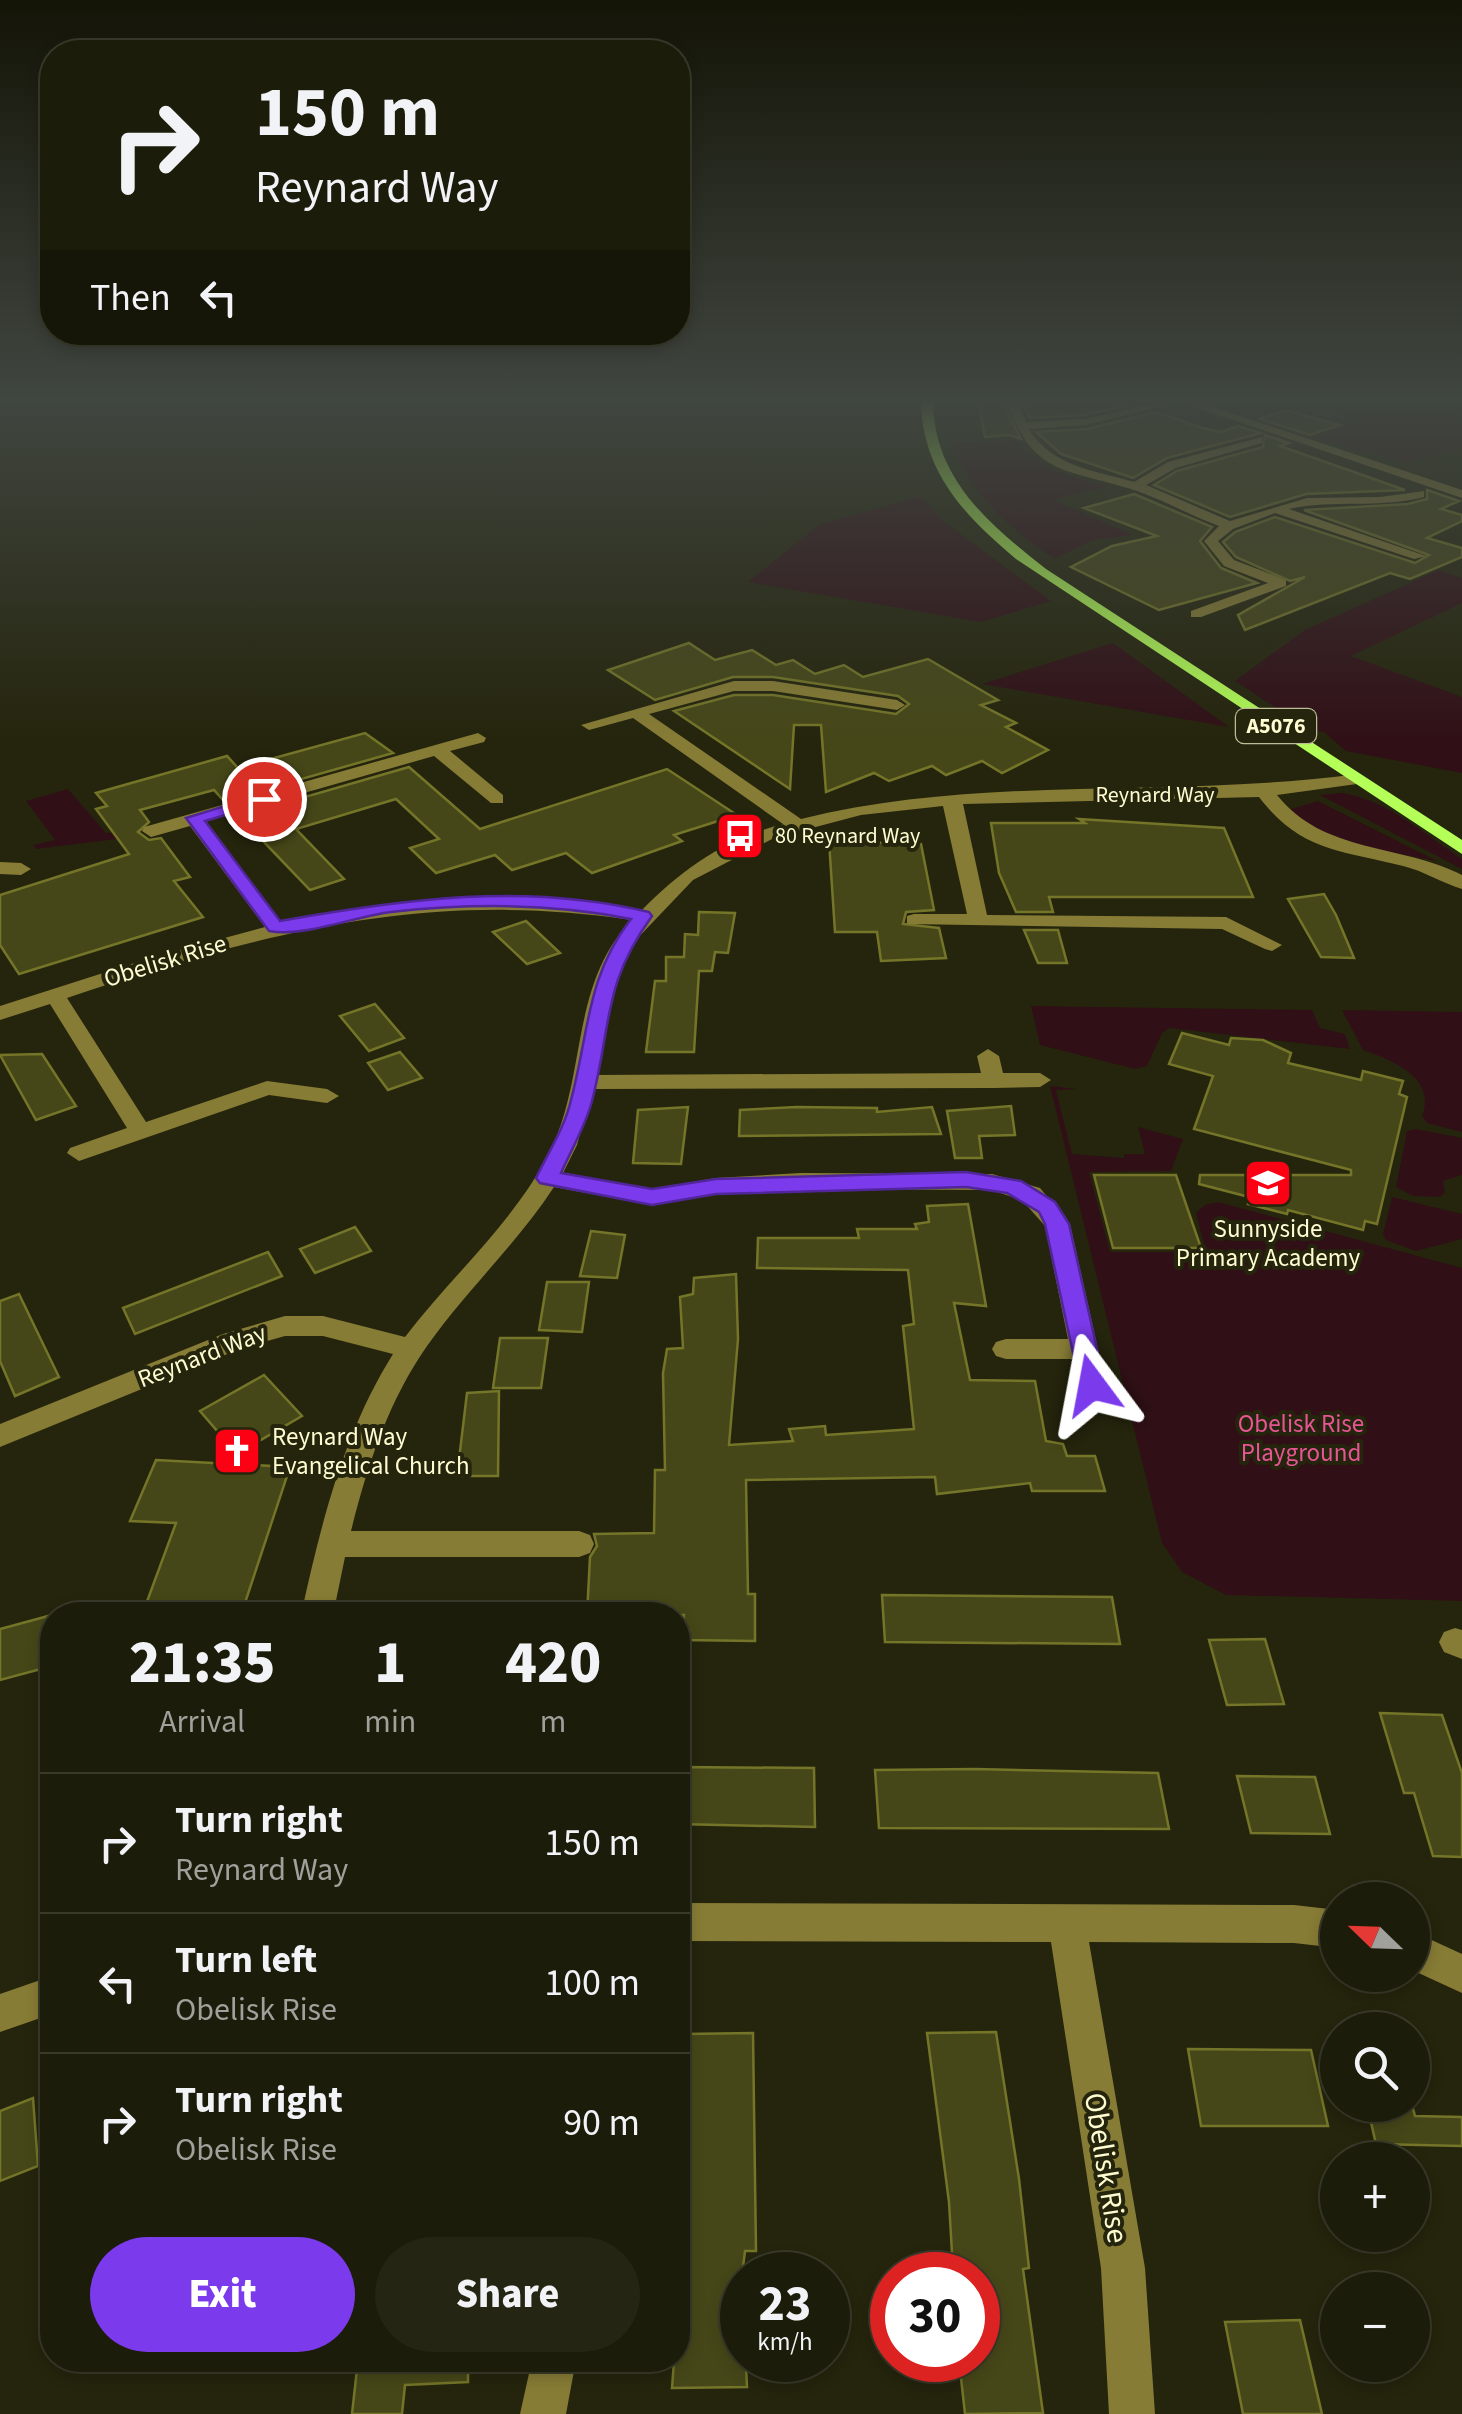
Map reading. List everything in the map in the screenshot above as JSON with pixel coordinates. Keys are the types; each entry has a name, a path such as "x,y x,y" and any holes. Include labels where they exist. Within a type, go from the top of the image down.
{"main road":[{"name":"A5076","path":"977,516 1041,572 1462,848"}],"street":[{"path":"1209,516 1229,524"},
{"path":"1196,614 1281,582 1219,556 1212,537 1229,524 1258,516"},
{"path":"1295,516 1418,556"},
{"path":"589,725 704,692 745,686 869,710 897,705"},
{"path":"635,712 796,826"},
{"path":"151,831 478,738"},
{"path":"438,750 498,798"},
{"name":"Reynard Way","path":"320,1602 332,1544 366,1430 411,1349 548,1178 573,1130 605,980 620,946 642,916 698,870 796,826 870,808 950,798 1266,794 1358,779"},
{"path":"1266,794 1284,821 1319,842 1420,861 1462,882"},
{"path":"950,798 978,921"},
{"path":"194,818 248,885 275,928"},
{"path":"0,868 22,869"},
{"name":"Obelisk Rise","path":"0,1013 275,928 389,907 494,899 578,903 642,916"},
{"path":"914,920 1226,923 1272,945"},
{"path":"55,995 140,1132"},
{"path":"988,1056 994,1080"},
{"path":"586,1082 1040,1080"},
{"path":"78,1153 267,1088 327,1096"},
{"path":"548,1178 652,1197 716,1186 852,1179 966,1179 1013,1186 1047,1207 1057,1224 1092,1385"},
{"name":"Reynard Way","path":"0,1436 233,1341 285,1326 323,1326 411,1349"},
{"path":"1006,1349 1084,1349"},
{"path":"332,1544 579,1544"},
{"path":"690,1922 1320,1927"},
{"name":"Obelisk Rise","path":"1066,1924 1122,2268 1132,2414"},
{"path":"1430,1959 1462,1974"},
{"path":"0,2012 40,1998"},
{"path":"543,2414 552,2372"}],"green space":[{"path":"851,516 939,516 1051,601 981,622 748,582 820,524"},
{"path":"1001,516 1089,516 1133,535 1093,540 1055,559"},
{"path":"1439,570 1462,578 1462,603 1351,656 1462,697 1462,773 1346,751 1324,732 1308,729 1235,681 1305,630"},
{"path":"1113,643 1229,727 982,684"},
{"path":"68,789 106,833 127,832 133,837 36,849 33,845 55,840 26,801"},
{"path":"1341,793 1373,802 1404,819 1462,859 1462,869 1320,795"},
{"path":"1318,801 1437,861 1333,842 1288,810"},
{"path":"1031,1006 1312,1010 1320,1028 1345,1034 1350,1049 1170,1028 1162,1033 1147,1066 1135,1069 1040,1045"},
{"path":"1342,1010 1462,1012 1462,1132 1427,1123 1422,1116 1425,1103 1418,1081 1398,1065 1363,1050"},
{"name":"Obelisk Rise Playground","path":"1050,1086 1077,1089 1056,1090 1072,1154 1124,1158 1124,1154 1145,1154 1138,1127 1183,1139 1171,1171 1089,1172 1110,1252 1206,1252 1196,1213 1205,1205 1218,1202 1462,1268 1462,1601 1226,1595 1182,1572 1162,1543"},
{"path":"1416,1129 1462,1138 1462,1175 1443,1181 1445,1192 1440,1197 1413,1196 1396,1187 1407,1131"},
{"path":"1392,1197 1462,1214 1462,1239 1416,1251 1386,1240 1383,1234"}],"building":[{"path":"1104,516 1185,516 1212,527 1200,541 1221,568 1257,583 1159,610 1071,567 1112,546 1157,536"},
{"path":"1320,516 1462,516 1462,521 1427,538 1462,548 1462,557 1410,579 1390,573 1245,630 1238,615 1305,577 1290,581 1236,557 1223,542 1235,532 1275,517 1415,563 1429,555"},
{"path":"689,643 715,660 752,650 776,665 793,660 815,674 844,665 863,677 928,659 998,700 981,705 1016,723 1006,727 1048,750 1002,773 982,761 946,775 932,766 889,781 874,773 826,792 821,725 794,725 790,789 674,711 734,695 773,695 896,714 909,704 898,696 773,677 733,677 655,700 608,670"},
{"path":"365,733 393,753 224,801 214,790 140,810 149,822 138,832 149,840 161,838 190,877 174,881 203,917 19,974 0,945 0,895 129,854 96,809 107,806 96,793 227,756 238,768"},
{"path":"409,767 480,829 667,769 737,815 674,835 682,841 592,873 566,853 512,870 495,855 436,873 410,848 439,839 396,799 296,829 344,879 310,890 239,816"},
{"path":"1079,819 1224,828 1253,897 1049,897 1053,912 1016,912 999,873 991,823 1085,823"},
{"path":"829,841 921,844 934,910 906,912 903,924 939,928 946,958 881,961 877,932 835,932"},
{"path":"1324,894 1354,958 1321,957 1288,899"},
{"path":"699,912 735,913 728,953 715,952 712,971 699,971 694,1052 646,1052 655,981 666,981 666,957 684,957 685,934 698,935"},
{"path":"526,921 560,953 527,964 493,932"},
{"path":"1024,930 1058,930 1067,963 1038,963"},
{"path":"375,1004 404,1038 369,1051 340,1016"},
{"path":"1182,1033 1229,1045 1231,1038 1263,1040 1291,1053 1288,1063 1361,1080 1363,1071 1403,1081 1399,1094 1407,1097 1377,1224 1365,1221 1363,1230 1288,1210 1287,1214 1248,1204 1249,1197 1199,1184 1200,1175 1351,1175 1351,1170 1194,1129 1213,1076 1169,1064"},
{"path":"400,1052 422,1078 388,1090 368,1063"},
{"path":"42,1054 76,1106 36,1120 0,1055"},
{"path":"1011,1106 1015,1135 979,1136 982,1158 955,1158 947,1111"},
{"path":"688,1107 681,1164 633,1163 638,1110"},
{"path":"932,1107 941,1134 739,1136 740,1110 877,1108 877,1112"},
{"path":"1094,1175 1176,1175 1201,1248 1113,1248"},
{"path":"968,1204 986,1306 954,1303 970,1380 1035,1381 1046,1441 1063,1444 1067,1456 1095,1456 1105,1491 1032,1491 1030,1483 937,1494 935,1477 746,1480 748,1594 755,1594 755,1641 690,1640 690,1602 588,1602 590,1557 597,1546 594,1534 654,1533 655,1470 665,1470 663,1373 667,1349 683,1348 680,1297 693,1294 694,1278 736,1274 738,1339 729,1445 793,1441 789,1429 825,1426 826,1435 914,1429 903,1326 914,1324 908,1270 757,1268 758,1238 859,1238 857,1229 917,1229 915,1224 929,1222 927,1206"},
{"path":"355,1227 371,1251 315,1273 300,1249"},
{"path":"591,1231 625,1235 617,1278 580,1276"},
{"path":"268,1252 282,1276 135,1334 123,1308"},
{"path":"547,1282 589,1282 582,1332 539,1330"},
{"path":"19,1294 59,1377 15,1396 0,1361 0,1301"},
{"path":"500,1338 548,1338 541,1388 493,1388"},
{"path":"264,1375 302,1416 237,1454 200,1411"},
{"path":"499,1391 498,1476 457,1476 467,1393"},
{"path":"156,1460 290,1467 245,1602 147,1602 176,1523 130,1521"},
{"path":"882,1595 1112,1597 1120,1644 885,1642"},
{"path":"40,1618 40,1669 0,1680 0,1629"},
{"path":"1265,1639 1284,1704 1227,1705 1209,1640"},
{"path":"1380,1713 1442,1715 1462,1773 1462,1857 1433,1856 1414,1793 1404,1793"},
{"path":"690,1767 814,1768 815,1827 690,1824"},
{"path":"875,1770 1158,1773 1169,1829 879,1828"},
{"path":"1237,1776 1315,1777 1330,1834 1251,1833"},
{"path":"996,2032 1019,2179 1029,2268 1023,2269 1043,2413 965,2414 961,2382 1000,2382 1000,2252 952,2252 927,2033"},
{"path":"753,2033 756,2251 720,2252 720,2382 747,2382 747,2387 672,2388 673,2372 690,2372 690,2034"},
{"path":"1188,2049 1311,2050 1320,2090 1320,2122 1327,2122 1328,2126 1201,2126"},
{"path":"33,2098 38,2166 0,2181 0,2111"},
{"path":"1430,2116 1462,2117 1462,2146 1376,2142 1371,2122 1430,2122"},
{"path":"1300,2320 1322,2414 1243,2414 1225,2322"},
{"path":"357,2372 468,2372 468,2382 405,2385 402,2414 352,2414"}],"place":[{"name":"80 Reynard Way","path":"740,836"},
{"name":"Sunnyside Primary Academy","path":"1268,1183"},
{"name":"Reynard Way Evangelical Church","path":"237,1451"}],"route":[{"path":"264,799 194,818 248,885 275,928 389,907 494,899 578,903 642,916 620,946 605,980 581,1104 573,1130 548,1178 652,1197 716,1186 852,1179 966,1179 1013,1186 1047,1207 1057,1224 1092,1385"}]}
